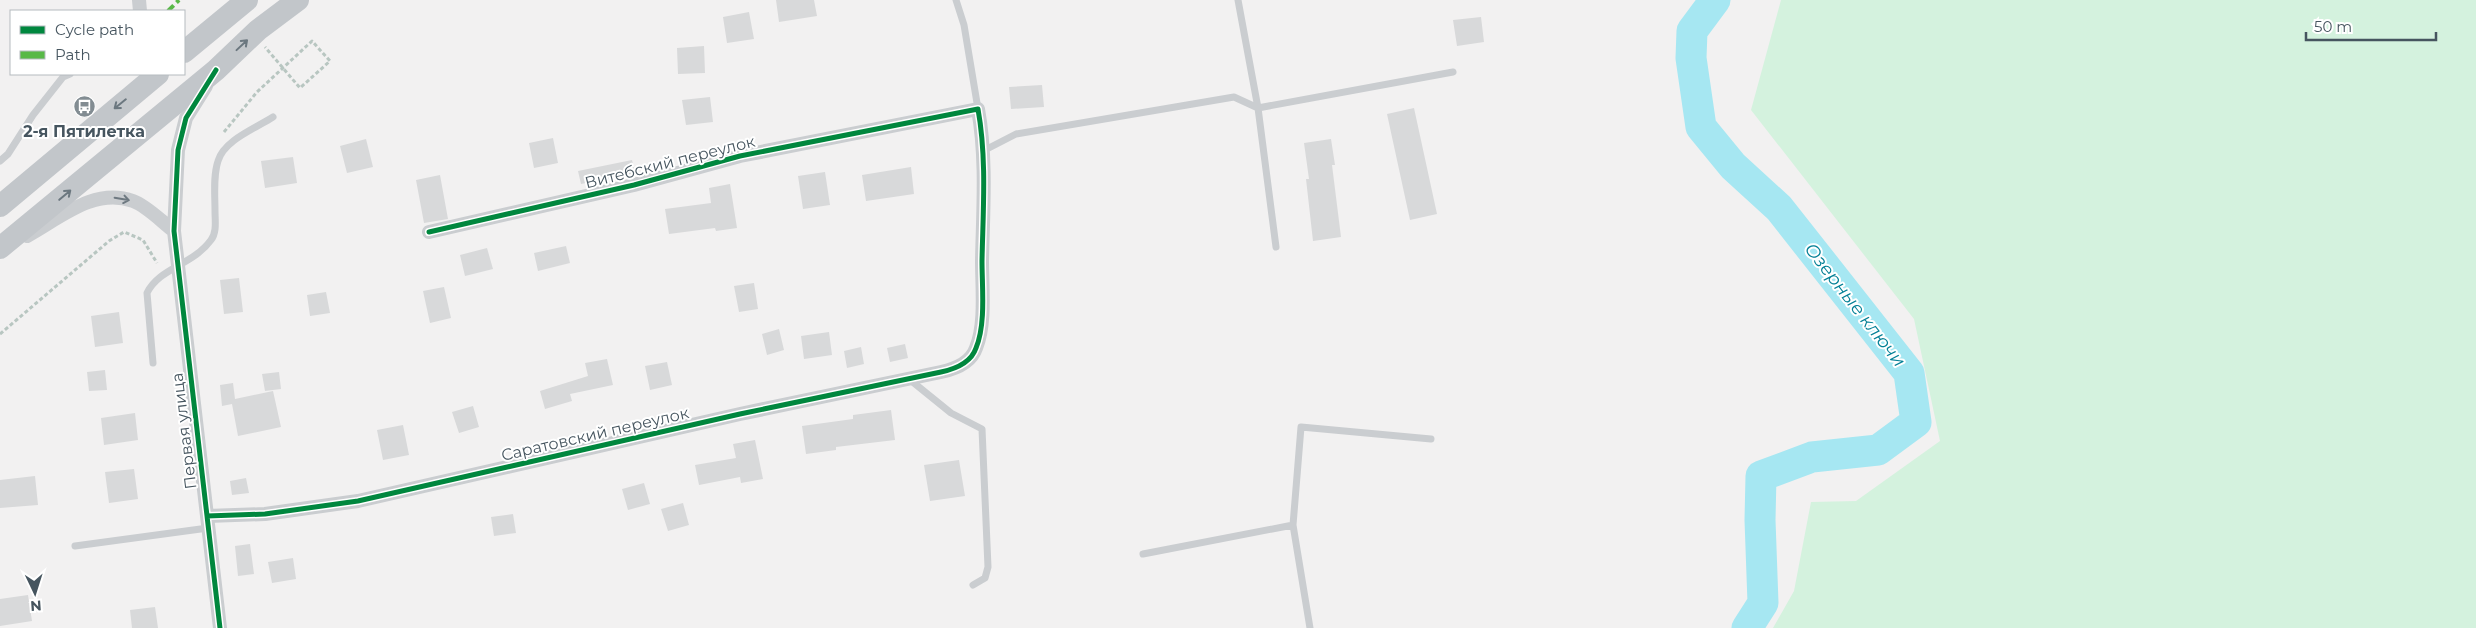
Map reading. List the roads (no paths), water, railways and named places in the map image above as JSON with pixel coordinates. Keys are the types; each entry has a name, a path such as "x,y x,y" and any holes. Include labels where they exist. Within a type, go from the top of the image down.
{"highway":[{"path":"185,51 247,0"},
{"path":"0,249 216,70 258,30 298,0"},
{"path":"0,206 157,75"}],"street":[{"name":"Первая улица","path":"216,70 186,118 178,150 174,231 220,628"},
{"path":"978,109 983,151"},
{"name":"Витебский переулок","path":"429,232 634,185 740,156 978,109"},
{"name":"Саратовский переулок","path":"208,522 358,501 952,369 968,360 977,347 982,311 983,151"},
{"path":"0,249 80,205 105,196 134,201 174,231"}],"lane":[{"path":"956,0 964,25 978,109"},
{"path":"1238,0 1258,108 1276,247"},
{"path":"983,151 1016,134 1234,97 1258,108 1453,72"},
{"path":"0,162 8,154 33,114 63,77 68,75"},
{"path":"154,363 147,293 157,277 178,268 202,251 214,233 216,173 220,155 228,145 274,117"},
{"path":"908,378 951,413 982,429 988,567 985,578 973,585"},
{"path":"1310,628 1293,526 1301,426 1431,439"},
{"path":"75,546 208,522"},
{"path":"1143,554 1293,526"}],"waterway":[{"name":"Озерные ключи","path":"1715,0 1692,31 1691,58 1701,127 1733,166 1779,208 1909,373 1916,422 1878,450 1812,457 1761,476 1760,520 1763,603 1747,628"}],"place":[{"name":"2-я Пятилетка","path":"84,107"}]}
